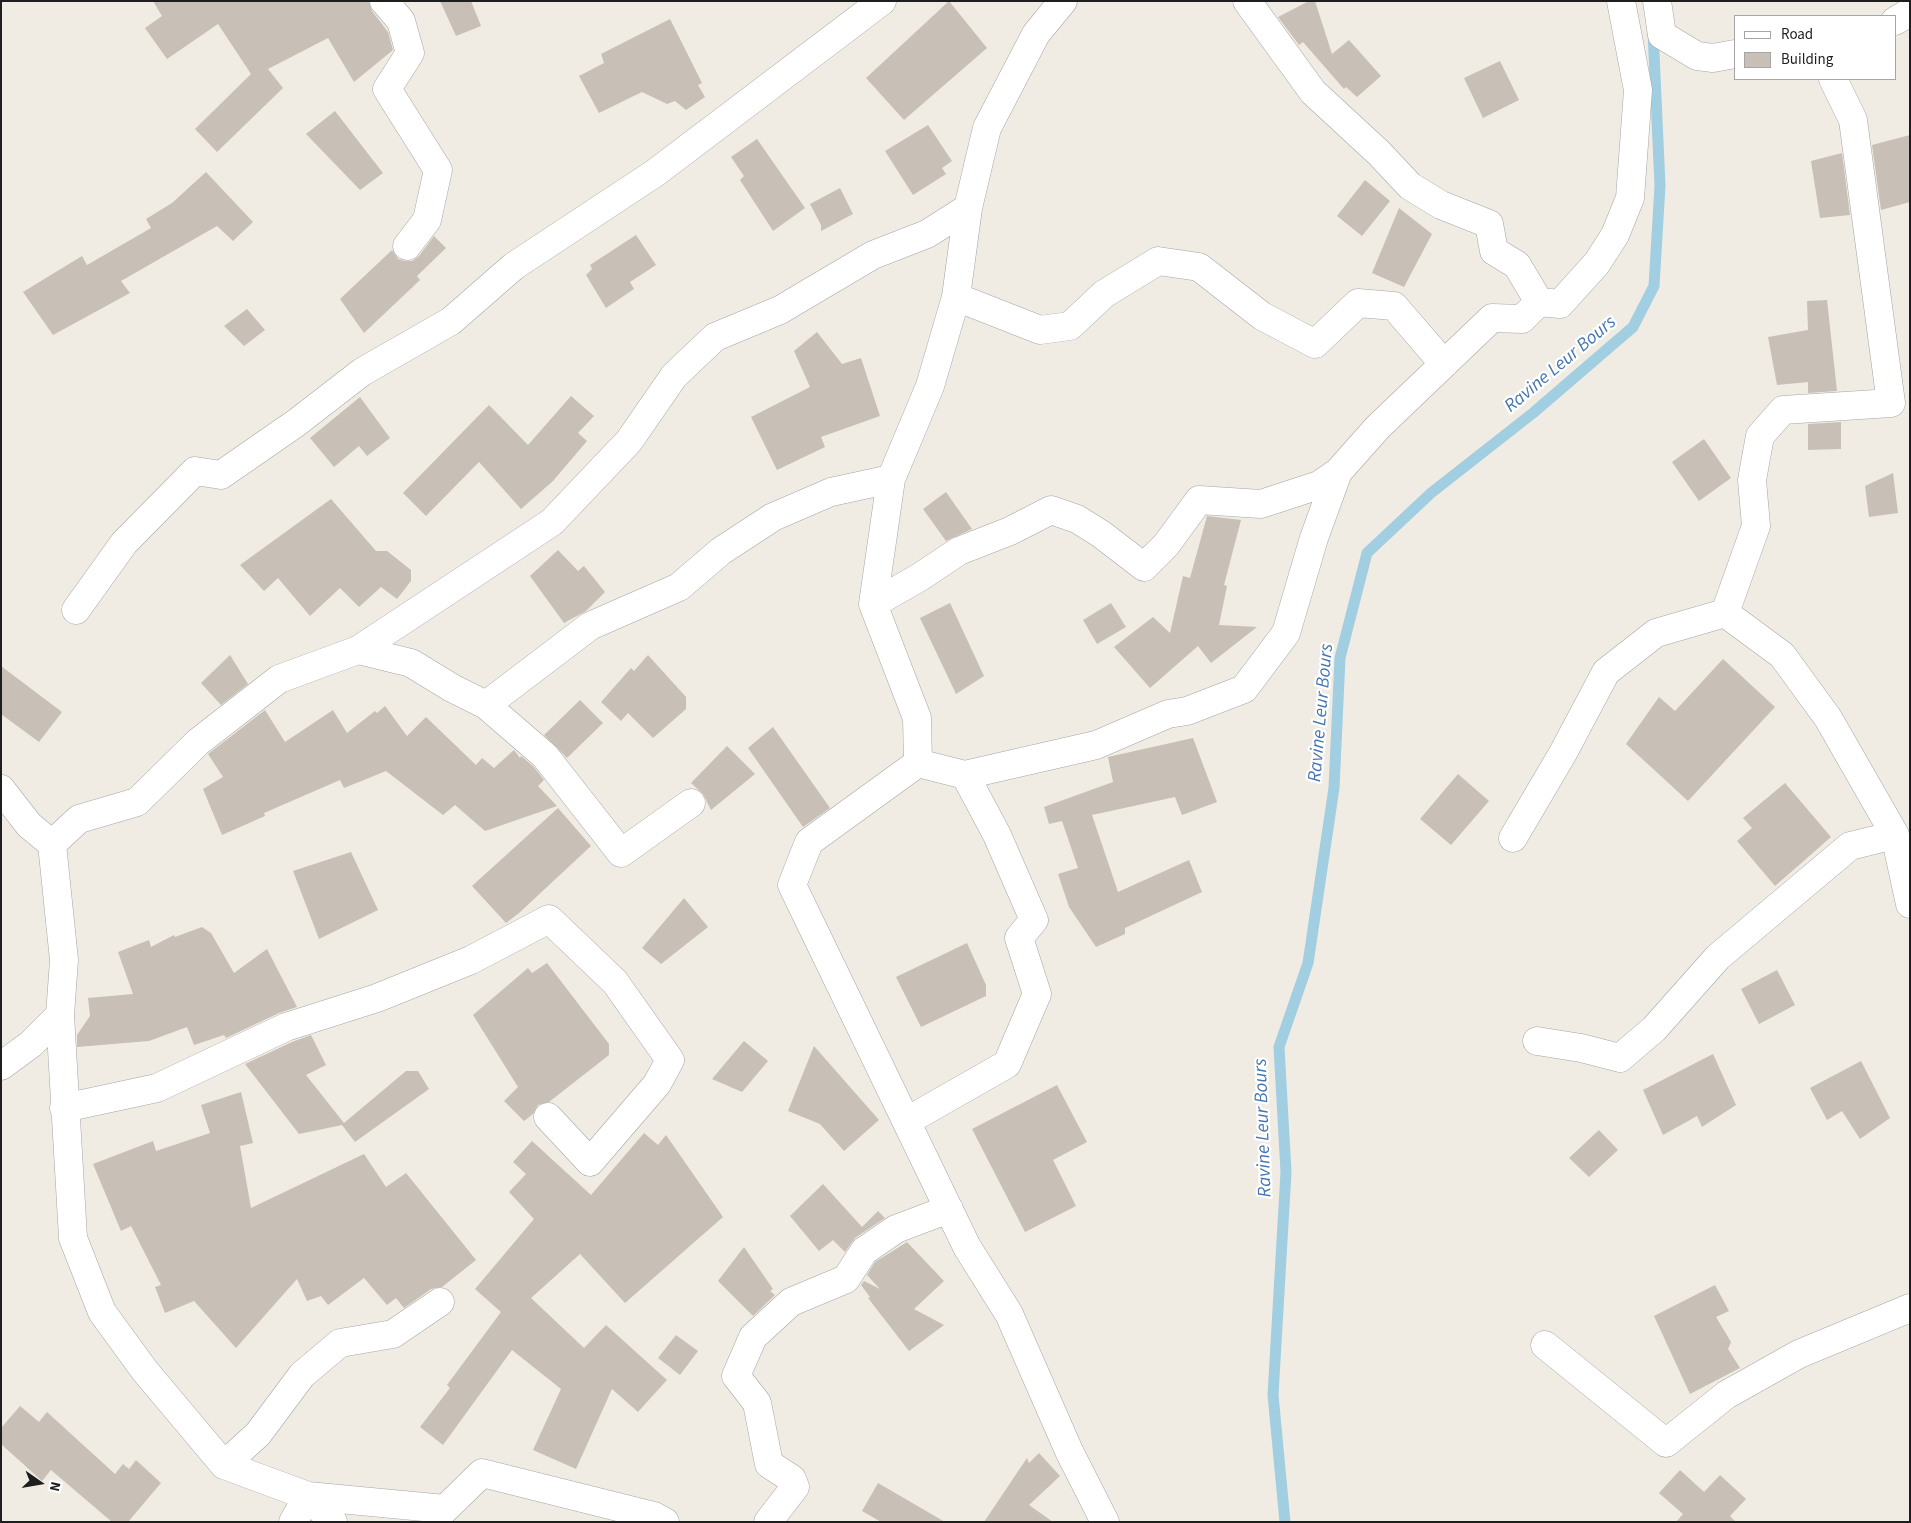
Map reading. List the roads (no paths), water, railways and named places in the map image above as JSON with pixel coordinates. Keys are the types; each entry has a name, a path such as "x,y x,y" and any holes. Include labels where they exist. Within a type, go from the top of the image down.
{"street":[{"path":"384,1 401,21 410,52 387,89 438,170 427,220 407,246"},
{"path":"76,610 124,543 195,471 221,475 296,423 362,372 451,321 514,266 655,173 882,1"},
{"path":"918,763 917,718 873,604 891,479 930,386 956,297 968,208 987,128 1036,34 1062,1"},
{"path":"1247,1 1313,92 1379,153 1410,186 1441,204 1489,224 1494,252 1517,265 1539,302"},
{"path":"1539,302 1560,304 1576,289 1597,263 1615,235 1630,198 1638,90 1621,1"},
{"path":"1657,1 1662,35 1697,56 1713,58 1734,54"},
{"path":"1896,20 1910,12"},
{"path":"1725,613 1756,526 1752,480 1760,436 1783,410 1890,402 1852,120 1833,80"},
{"path":"52,844 79,820 137,802 198,742 279,679 358,650 552,522 629,441 674,376 716,337 780,310 873,255 927,234 968,208"},
{"path":"956,297 1040,330 1070,326 1104,294 1158,261 1199,267 1262,316 1315,344 1358,303 1394,306 1444,364"},
{"path":"873,604 920,578 960,551 1010,531 1051,510 1077,519 1144,567 1166,544 1199,500 1261,504 1319,485 1338,472 1378,427 1492,318 1522,319 1539,302"},
{"path":"918,763 965,775 1096,745 1168,714 1186,710 1244,689 1286,633 1314,538 1338,472"},
{"path":"486,705 590,626 679,587 721,550 773,517 831,492 891,479"},
{"path":"1725,613 1782,655 1828,718 1895,835 1910,904"},
{"path":"1513,838 1563,753 1606,672 1656,633 1725,613"},
{"path":"358,650 411,663 452,688 486,705 545,756 622,853 691,803"},
{"path":"918,763 808,842 792,886 967,1247 1009,1314 1069,1451 1105,1522"},
{"path":"907,1121 1007,1064 1037,994 1019,938 1034,920 996,835 965,775"},
{"path":"1,789 29,825 52,844 64,960 60,1015 73,1238 102,1312 145,1371 224,1465 308,1496 445,1509 482,1473 654,1516 665,1522"},
{"path":"1537,1041 1581,1048 1620,1058 1654,1029 1718,957 1850,846 1895,835"},
{"path":"64,1108 157,1088 286,1027 377,998 471,960 549,919 615,982 670,1060 657,1084 590,1162 548,1117"},
{"path":"1,1066 31,1044 60,1015"},
{"path":"768,1522 795,1486 792,1479 770,1464 757,1403 736,1376 754,1337 792,1302 846,1279 864,1252 896,1229 949,1209"},
{"path":"224,1465 258,1434 302,1375 340,1342 393,1334 440,1302"},
{"path":"1545,1345 1666,1443 1726,1395 1799,1354 1898,1311 1910,1308"},
{"path":"293,1522 308,1496"},
{"path":"308,1496 333,1522"}],"waterway":[{"name":"Ravine Leur Bours","path":"1285,1522 1273,1395 1286,1172 1279,1047 1308,963 1334,788 1340,658 1367,553 1431,493 1533,413 1633,327 1654,286 1660,186 1653,31"}]}
